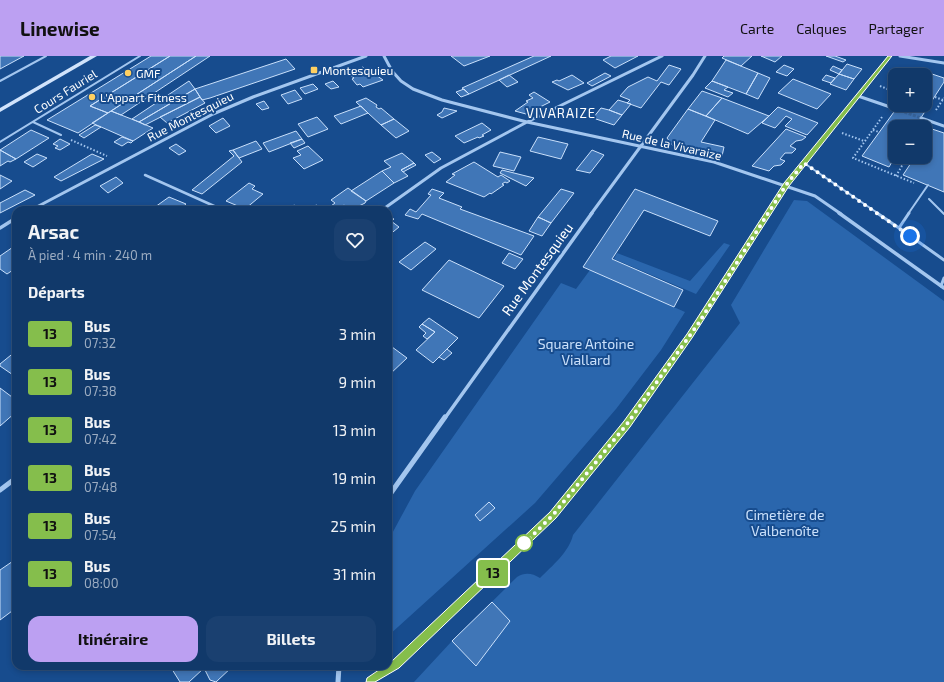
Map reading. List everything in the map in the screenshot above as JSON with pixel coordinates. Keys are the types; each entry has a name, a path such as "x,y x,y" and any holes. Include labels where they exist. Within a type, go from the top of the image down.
{"main road":[{"name":"Cours Fauriel","path":"0,110 94,56"}],"street":[{"name":"Rue Montesquieu","path":"39,206 213,114 366,56"},
{"name":"Rue de la Vivaraize","path":"384,56 392,71 413,88 442,100 527,122 714,162 815,196 943,287"},
{"path":"388,206 441,168 527,122 662,56"},
{"name":"Rue Montesquieu","path":"392,491 640,146 693,75 705,56"},
{"path":"392,666 553,515 627,424 690,336 786,185 890,56"},
{"path":"900,56 944,64"},
{"path":"858,96 888,107"},
{"path":"921,118 944,126"},
{"path":"145,175 215,206"},
{"path":"0,228 12,220"},
{"path":"0,490 12,481"},
{"path":"338,682 340,670"},
{"path":"371,682 387,670"}],"lane":[{"path":"0,81 46,56"},
{"name":"Cours Fauriel","path":"0,142 140,56"},
{"path":"33,122 61,135"},
{"path":"804,163 944,260"},
{"path":"899,228 928,186"},
{"path":"929,199 944,214"},
{"path":"943,287 944,278"}],"path":[{"path":"935,97 943,100"},
{"path":"888,108 852,158 915,183"},
{"path":"831,129 864,141"},
{"path":"873,130 879,132"},
{"path":"61,135 122,162"},
{"path":"896,176 903,164"}],"green space":[{"name":"Cimetière de Valbenoîte","path":"794,200 807,201 944,301 944,682 414,682 452,641 517,577 523,574 528,574 540,578 564,553 573,535 740,323 731,305"},
{"path":"724,243 730,245 696,294 614,259 617,253 690,281"},
{"name":"Square Antoine Viallard","path":"590,270 685,312 661,350 616,409 535,503 392,632 392,534 415,491 561,283 576,289"}],"building":[{"path":"0,56 24,56 0,69"},
{"path":"151,56 170,56 90,106 108,113 78,133 47,120"},
{"path":"170,56 196,56 108,113 90,106"},
{"path":"196,56 210,56 121,115 111,111"},
{"path":"451,56 490,56 464,66"},
{"path":"534,56 551,56 469,94 462,88"},
{"path":"611,56 638,56 615,68 603,60"},
{"path":"724,56 752,56 741,66 722,58"},
{"path":"761,56 782,56 775,62"},
{"path":"826,56 835,56 846,60 843,62"},
{"path":"286,59 295,69 202,100 195,89"},
{"path":"726,60 758,73 746,94 712,81"},
{"path":"847,64 862,69 854,79 839,74"},
{"path":"669,65 681,69 669,85 661,82 641,108 627,103 630,100 620,96 628,87 648,77 657,81"},
{"path":"784,65 794,69 787,76 776,72"},
{"path":"833,66 842,70 839,74 830,70"},
{"path":"363,67 365,69 371,68 370,70 383,80 363,87 360,84 357,85 352,79 354,78 350,75 354,73 351,71"},
{"path":"605,73 611,76 592,86 587,83"},
{"path":"758,73 770,78 758,99 746,94"},
{"path":"839,74 854,79 846,90 830,84"},
{"path":"932,74 944,78 944,82 932,101"},
{"path":"509,75 518,82 507,87 499,80"},
{"path":"572,75 584,83 568,90 552,82 557,80 559,81"},
{"path":"826,75 835,78 831,83 822,80"},
{"path":"793,79 831,94 817,109 778,93"},
{"path":"189,81 195,89 139,122 132,119"},
{"path":"333,81 339,87 331,89 325,84"},
{"path":"712,81 728,87 724,90 733,93 728,97 705,88"},
{"path":"313,84 318,89 305,94 300,88"},
{"path":"195,89 200,97 145,125 139,122"},
{"path":"464,89 469,94 461,97 456,92"},
{"path":"295,90 302,99 288,104 281,95"},
{"path":"702,91 722,98 706,116 688,109"},
{"path":"534,92 550,102 526,114 515,111 528,102 526,101 533,98 529,95"},
{"path":"200,97 205,103 167,123 160,117"},
{"path":"366,98 394,119 381,125 356,102"},
{"path":"722,98 769,116 748,134 706,116"},
{"path":"618,100 631,104 622,115 609,110"},
{"path":"264,101 269,108 262,110 256,104"},
{"path":"361,106 368,113 341,124 334,116"},
{"path":"778,107 818,123 807,135 785,126 792,119 786,116 775,128 762,123"},
{"path":"444,108 457,111 442,118 437,115 442,112"},
{"path":"601,108 622,115 614,125 593,118"},
{"path":"688,109 715,120 701,142 724,147 722,156 680,145 679,147 673,146 667,138"},
{"path":"111,111 153,128 133,141 92,123"},
{"path":"894,112 925,112 920,120 888,120"},
{"path":"317,117 328,129 308,137 298,124"},
{"path":"223,118 230,126 216,133 209,126"},
{"path":"394,119 409,131 396,138 381,125"},
{"path":"888,120 888,164 891,164 889,167 862,156"},
{"path":"482,123 491,130 482,135 484,136 464,143 455,136"},
{"path":"95,125 101,127 84,138 79,135"},
{"path":"786,129 806,137 802,140 796,141 790,146 796,149 792,153 785,153 780,159 785,161 781,165 774,166 769,171 752,166"},
{"path":"932,129 944,133 944,192 903,175 910,164 932,164"},
{"path":"31,130 49,138 16,159 0,150"},
{"path":"296,131 302,139 269,152 263,143"},
{"path":"122,137 133,141 122,146 114,142"},
{"path":"538,137 568,144 561,159 530,151"},
{"path":"60,139 70,144 60,150 55,148 58,146 53,144"},
{"path":"302,139 305,143 294,148 290,143"},
{"path":"256,141 262,149 239,158 233,150"},
{"path":"176,144 186,151 179,155 169,148"},
{"path":"308,146 323,160 304,169 293,158 301,155 297,151"},
{"path":"0,150 16,159 10,162 8,161 0,166"},
{"path":"233,150 242,162 202,194 192,190 234,156 229,151"},
{"path":"592,150 604,155 590,173 576,170"},
{"path":"432,152 441,159 434,163 425,155"},
{"path":"500,152 521,157 514,171 493,166"},
{"path":"402,153 414,163 401,170 408,176 394,183 382,171 391,167 384,161"},
{"path":"37,154 47,158 33,167 24,162"},
{"path":"92,154 104,159 61,181 54,177"},
{"path":"474,162 498,177 501,175 510,181 507,183 505,182 502,184 504,185 484,197 446,182 455,175 452,174"},
{"path":"414,163 416,165 403,172 401,170"},
{"path":"502,170 534,178 526,186 500,173"},
{"path":"382,171 394,183 366,201 351,191"},
{"path":"0,175 12,181 0,189"},
{"path":"116,177 123,183 108,193 100,186"},
{"path":"249,183 255,186 252,189 263,194 249,206 238,206 226,201"},
{"path":"348,188 366,201 359,206 331,206 335,203 331,200"},
{"path":"432,189 444,193 439,198 462,207 460,209 534,236 521,255 422,214 418,219 405,215 410,209 416,212 431,195 428,194"},
{"path":"561,189 574,193 551,223 538,217"},
{"path":"635,189 718,221 710,236 644,210 612,259 683,290 674,307 583,267"},
{"path":"25,190 35,195 0,213 0,203"},
{"path":"169,197 186,204 184,206 156,206"},
{"path":"538,217 551,223 542,236 529,231"},
{"path":"392,222 399,227 392,233"},
{"path":"425,242 436,249 411,270 399,262"},
{"path":"12,248 12,271 7,274 0,269 0,256"},
{"path":"509,253 523,259 515,269 502,263"},
{"path":"449,260 504,286 479,318 422,290"},
{"path":"429,318 458,338 433,363 416,350 435,332 422,324"},
{"path":"422,324 435,332 427,339 423,336 426,333 419,327"},
{"path":"392,347 407,358 392,372"},
{"path":"447,349 452,353 444,360 439,357"},
{"path":"12,354 12,374 0,366 0,364"},
{"path":"0,388 12,397 12,416 0,426"},
{"path":"489,502 495,508 480,521 475,515"},
{"path":"12,562 12,611 0,620 0,570"},
{"path":"492,602 510,621 476,666 452,641"},
{"path":"172,670 202,670 189,682 180,682"},
{"path":"205,670 229,670 216,682 210,680"}],"tunnel":[{"path":"904,112 921,118"}],"bus line":[{"name":"13","path":"392,666 553,515 627,424 690,336 786,185 890,56"},
{"name":"13","path":"371,682 387,670"}],"place":[{"name":"Montesquieu","path":"314,70"},
{"name":"GMF","path":"128,73"},
{"name":"L'Appart Fitness","path":"92,97"}],"district":[{"name":"VIVARAIZE","path":"561,113"}],"route":[{"path":"524,543 522,546 553,515 627,424 698,324 786,185 804,163 910,236"}]}
